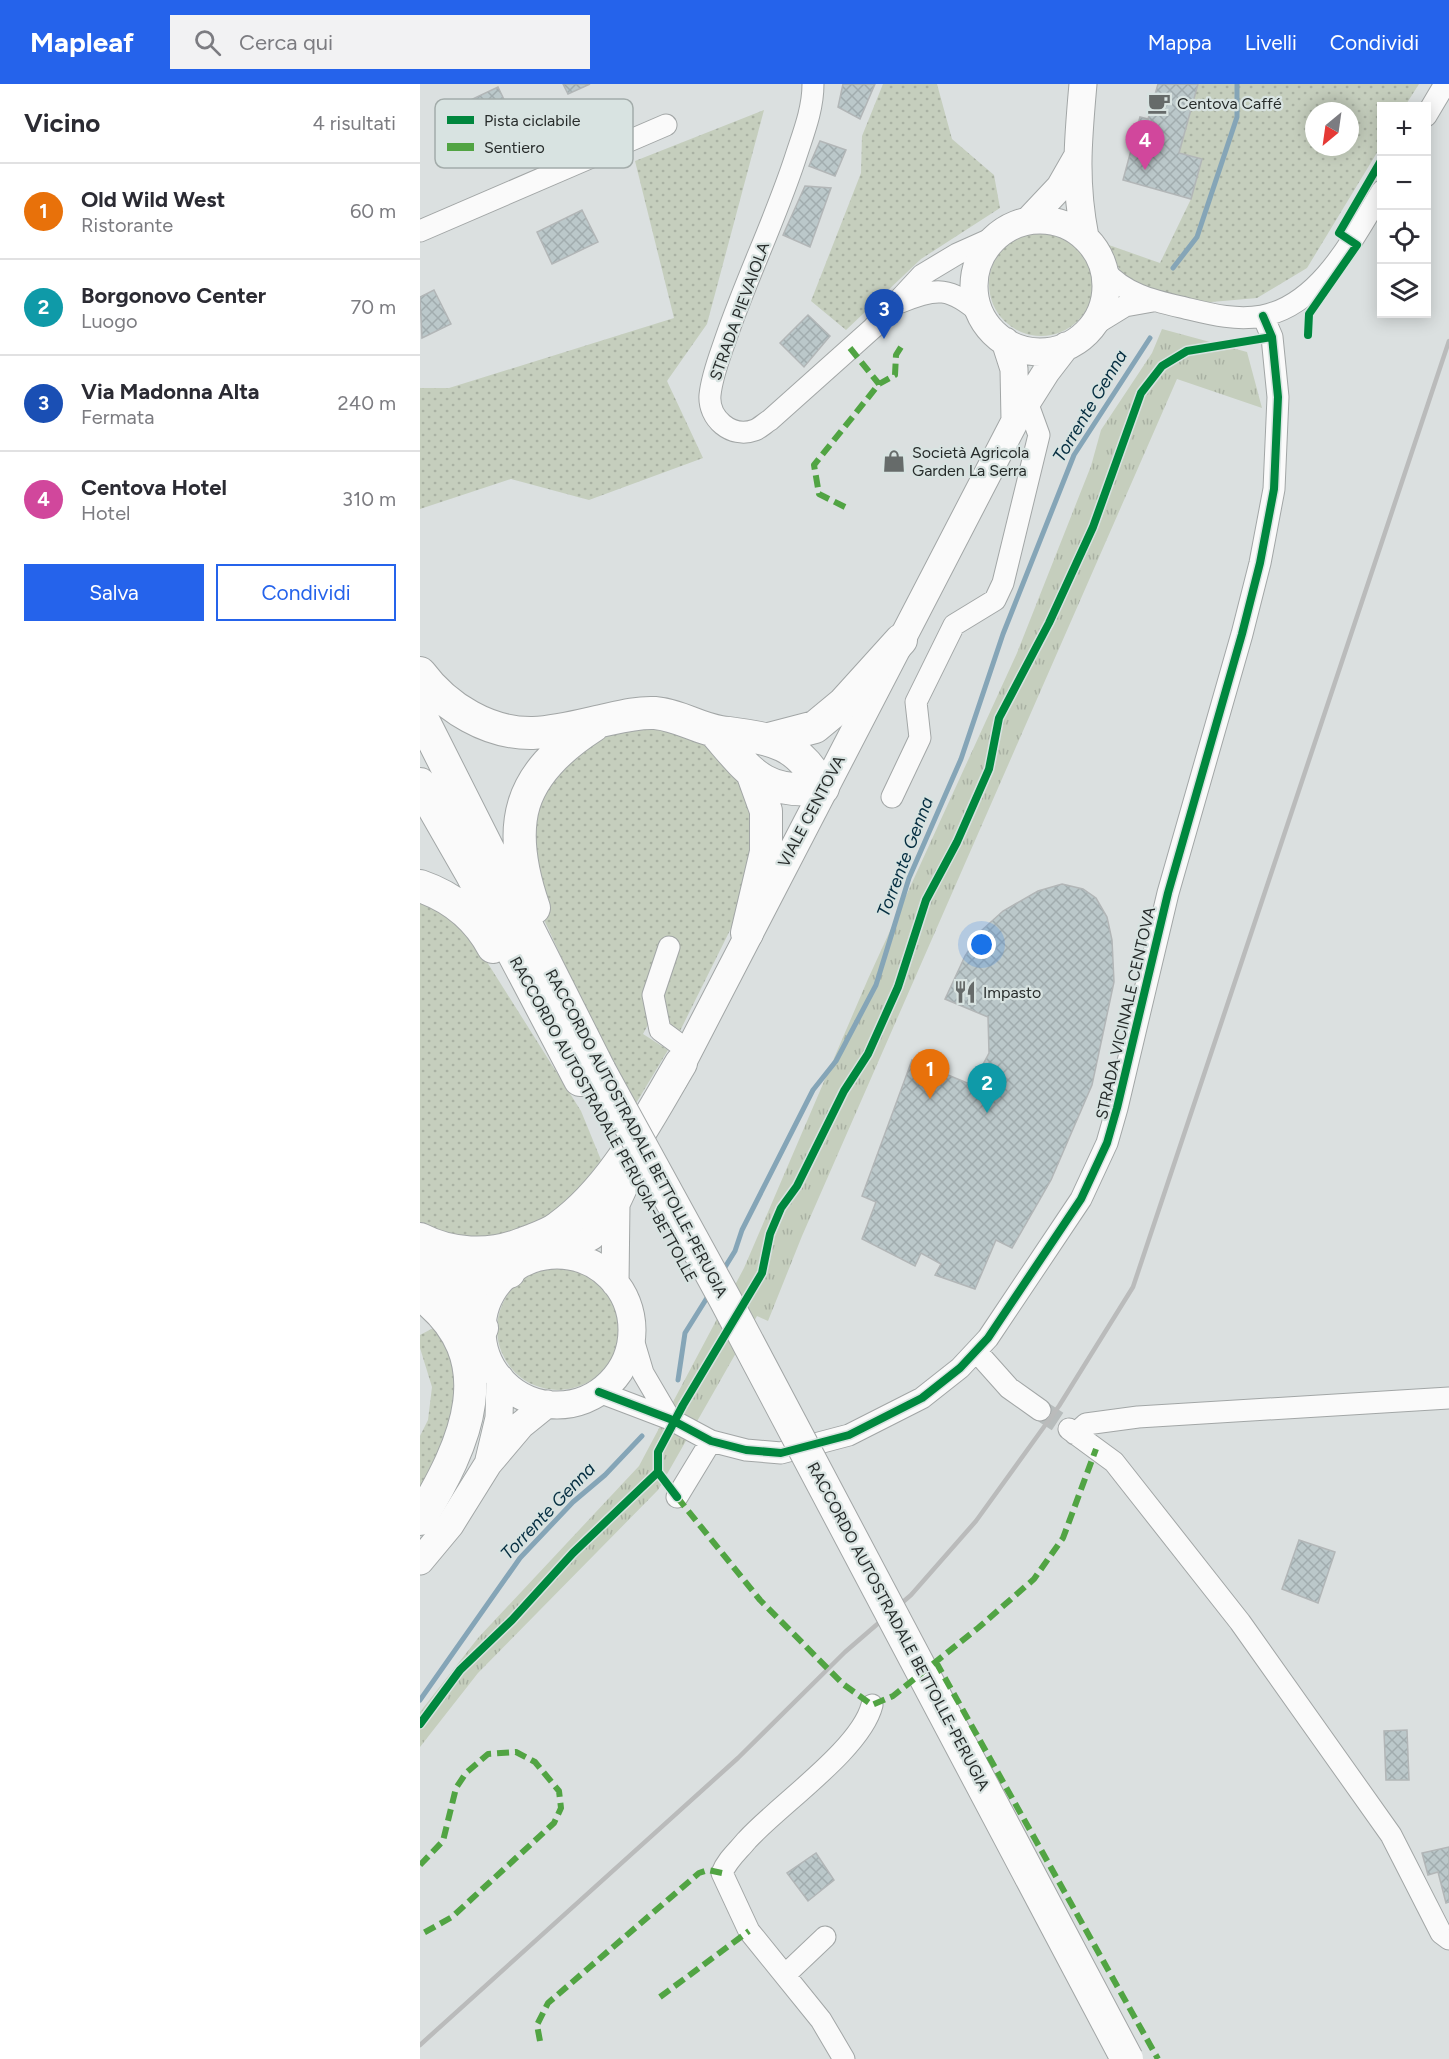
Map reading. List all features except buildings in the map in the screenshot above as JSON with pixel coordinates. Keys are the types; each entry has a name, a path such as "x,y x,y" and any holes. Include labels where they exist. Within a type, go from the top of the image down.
{"highway":[{"path":"769,739 815,727 844,703 902,640"},
{"path":"420,673 431,688 454,707 482,723 506,730 533,733 654,713 685,718 714,731 769,739 801,756 823,788 797,792 778,788 753,775 714,731"},
{"name":"RACCORDO AUTOSTRADALE BETTOLLE-PERUGIA","path":"420,714 590,1069 725,1299 1127,2059"},
{"path":"590,1069 580,1013 537,918 526,884 518,840 521,814 530,786 545,763 568,742 602,721"},
{"path":"747,933 766,852 766,811 753,775"},
{"name":"RACCORDO AUTOSTRADALE PERUGIA-BETTOLLE","path":"420,784 590,1069 714,1318 1107,2059"},
{"path":"420,886 440,893 464,909 489,939 548,1044 590,1069"},
{"path":"420,1239 453,1251 483,1253 507,1250 557,1229 580,1210 603,1186 684,1056"},
{"path":"420,1271 478,1280 509,1272"},
{"path":"420,1271 459,1297 472,1311 482,1328"},
{"path":"420,1294 446,1318 459,1337 467,1361 472,1396 465,1429 441,1485 420,1519"}],"main road":[{"path":"1083,84 1076,159 1078,202 1085,237"},
{"path":"1028,221 1060,187 1076,159"},
{"path":"1028,221 1053,221 1072,228 1085,237 1098,253 1104,270 1106,289 1102,308 1094,325 1081,337 1066,346 1048,351 1029,351 1005,341 992,331 980,313 976,300 975,273 983,254 995,237 1008,228 1028,221"},
{"name":"VIALE CENTOVA","path":"1005,341 1014,369 1021,412"},
{"name":"VIALE CENTOVA","path":"616,1204 684,1056 823,788 1021,412 1046,372 1066,346"},
{"path":"558,1255 592,1236 616,1204"},
{"path":"615,1283 616,1204"},
{"path":"558,1255 580,1258 599,1268 615,1283 626,1299 631,1317 632,1336 627,1358 615,1377 598,1392 583,1400 565,1404 548,1404 530,1399 513,1390 500,1378 484,1346 482,1328 486,1307 495,1288 509,1272 541,1257 558,1255"},
{"path":"488,1464 498,1418 500,1378"},
{"path":"420,1561 450,1525 488,1464 521,1425 548,1404"}],"street":[{"name":"STRADA PIEVAIOLA","path":"813,84 813,98 806,127 784,193 738,302 713,378 709,397 720,424 734,432 754,431 814,382 898,304"},
{"path":"1431,108 1445,84"},
{"path":"633,139 666,125"},
{"path":"420,231 566,168"},
{"path":"1104,270 1130,292 1154,301 1226,318 1263,316 1295,302 1315,288 1335,266 1377,199"},
{"path":"898,304 922,275 957,254 995,237"},
{"path":"898,304 925,292 950,291 980,313"},
{"path":"1094,325 1125,306 1154,301"},
{"name":"STRADA VICINALE CENTOVA","path":"598,1392 670,1419 711,1442 746,1450 781,1453 849,1435 922,1398 960,1368 988,1338 1081,1199 1107,1143 1117,1108 1168,893 1260,563 1275,489 1278,397 1272,337 1263,316"},
{"path":"892,798 920,738 916,702 954,626 995,600 1003,584 1039,435 1021,412"},
{"path":"669,947 653,995 660,1030 684,1056"},
{"path":"632,1336 643,1373 670,1419"},
{"path":"976,1351 1009,1388 1040,1410"},
{"path":"1449,1398 1138,1417 1086,1424 1072,1431 1114,1462 1240,1622 1391,1835 1441,1933 1449,1939"},
{"path":"677,1497 711,1442"},
{"path":"844,2059 821,2020 749,1931 722,1873 725,1864 760,1826 856,1738 868,1719 872,1705"},
{"path":"786,1974 825,1937"}],"green space":[{"path":"883,84 937,84 952,139 994,175 1000,208 921,259 846,330 811,301 861,173 862,136"},
{"path":"1198,84 1419,84 1408,102 1377,102 1377,153 1307,268 1257,298 1200,303 1145,292 1121,272 1106,244 1160,263 1191,199 1202,159 1179,153"},
{"path":"764,110 707,324 667,381 703,458 589,500 511,479 420,509 420,388 449,388 674,318 635,161"},
{"path":"1041,232 1061,236 1070,241 1084,255 1089,264 1093,284 1089,304 1084,313 1070,327 1061,332 1041,336 1021,332 1012,327 998,313 993,304 989,284 993,264 998,255 1012,241 1021,236"},
{"path":"1162,329 1247,352 1262,408 1177,379 802,1236 768,1321 757,1316 658,1490 478,1673 420,1747 420,1712 478,1638 639,1466 744,1268 868,979 1017,653 1091,466 1101,430 1152,353"},
{"path":"617,727 672,727 722,750 746,790 759,832 746,898 680,1031 651,1019 643,1034 668,1050 632,1110 540,911 525,840 537,793 566,750"},
{"path":"420,898 465,927 581,1111 601,1160 565,1208 526,1231 461,1240 420,1226"},
{"path":"558,1268 581,1273 592,1278 601,1286 609,1295 614,1306 619,1329 614,1352 609,1363 601,1372 592,1380 581,1385 558,1390 535,1385 524,1380 515,1372 507,1363 502,1352 497,1329 502,1306 507,1295 515,1286 524,1278 535,1273"},
{"path":"437,1326 455,1359 455,1421 420,1500 420,1436 428,1420 432,1387 420,1348 420,1335"}],"waterway":[{"name":"Torrente Genna","path":"1173,268 1197,237 1237,117 1237,84"},
{"name":"Torrente Genna","path":"722,1272 735,1251 742,1230 813,1090 836,1061 876,985 909,878 961,759 1003,634 1074,455 1150,338"},
{"name":"Torrente Genna","path":"678,1380 685,1333 710,1293"},
{"name":"Torrente Genna","path":"420,1700 520,1558 573,1502 605,1475 642,1436"}],"tunnel":[{"path":"1040,1410 1069,1429"}],"railway":[{"path":"420,2045 738,1758 845,1652 911,1595 976,1521 1059,1406 1133,1287 1449,341"}],"marked path":[{"path":"845,507 819,494 814,465 879,384 895,375 896,355 901,347"},
{"path":"850,348 879,384"},
{"path":"677,1497 760,1600 843,1684 872,1705 893,1696 978,1628 1034,1579 1063,1538 1096,1449"},
{"path":"936,1662 1158,2059"},
{"path":"420,1865 443,1841 456,1788 466,1773 488,1754 516,1752 535,1762 559,1791 561,1808 554,1823 452,1917 420,1935"},
{"path":"540,2041 537,2025 548,2003 699,1873 708,1870 722,1873"},
{"path":"660,1997 749,1931"}],"cycle path":[{"path":"1308,335 1309,314 1357,245 1339,233 1377,168"},
{"path":"599,1392 670,1419 711,1441 746,1450 781,1453 849,1435 922,1398 960,1368 988,1338 1081,1199 1107,1143 1117,1108 1168,893 1260,563 1274,489 1278,397 1272,337 1263,316"},
{"path":"677,1497 658,1472 658,1452 683,1405 762,1273 770,1234 781,1208 797,1186 844,1091 868,1054 898,987 926,900 957,842 989,769 999,718 1049,623 1093,527 1141,393 1162,366 1187,351 1272,337"},
{"path":"420,1724 460,1670 512,1620 573,1553 658,1472"}],"place":[{"name":"Centova Caffé","path":"1159,103"},
{"name":"Centova Hotel","path":"1145,170"},
{"name":"Via Madonna Alta","path":"884,339"},
{"name":"Società Agricola Garden La Serra","path":"894,461"},
{"name":"Impasto","path":"965,992"},
{"name":"Old Wild West","path":"930,1099"},
{"name":"Borgonovo Center","path":"987,1113"}]}
